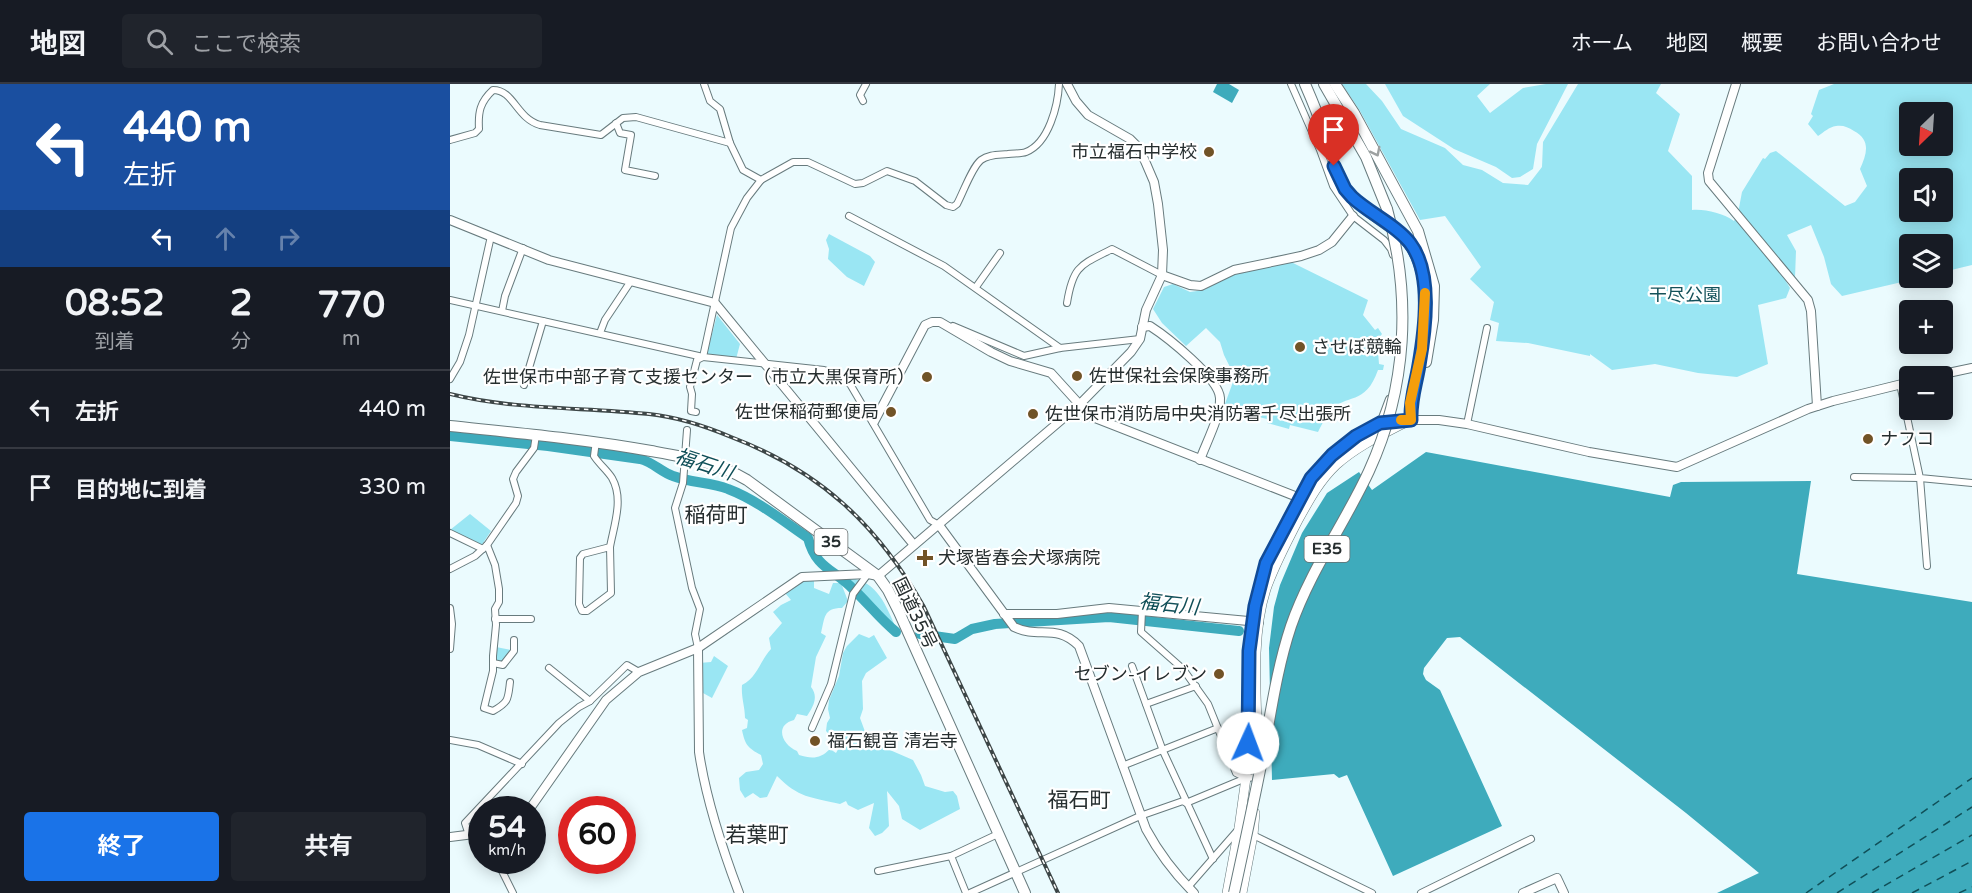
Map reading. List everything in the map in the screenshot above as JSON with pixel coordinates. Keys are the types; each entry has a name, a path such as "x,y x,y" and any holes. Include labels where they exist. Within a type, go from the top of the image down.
{"highway":[{"path":"1305,84 1334,166 1345,189 1363,207 1410,243 1420,262 1424,282 1424,318 1419,366 1410,403 1411,420"},
{"name":"E35","path":"1234,893 1253,810 1281,663 1292,623 1319,563 1369,471 1388,421 1401,356 1403,300 1400,263 1387,209 1366,157 1323,84"},
{"path":"1335,84 1354,113 1418,231 1434,286 1429,352 1418,404 1411,420"},
{"name":"国道35号","path":"450,426 535,442 720,466 747,480 873,575 888,590 1025,893"}],"main road":[{"path":"1227,893 1246,778 1249,651 1273,572 1311,478 1332,455 1356,436 1380,423 1411,420"},
{"path":"1304,499 1350,454 1367,442 1411,420"},
{"path":"1242,893 1253,835 1258,777 1256,622"}],"street":[{"path":"704,84 710,102 720,110 730,143 743,170 761,180"},
{"path":"863,101 860,95 866,84"},
{"path":"703,357 731,228 747,198 761,180 794,162 808,162 855,184 863,183 888,171 915,181 946,205 952,207 957,204 974,169 983,158 995,154 1027,152 1043,137 1049,129 1059,94 1059,84"},
{"path":"812,728 831,684 856,591 873,575 939,525 1080,404 1131,352 1140,339 1146,310 1162,275 1163,250 1154,182 1137,146 1130,139 1088,115 1076,101 1067,84"},
{"path":"1291,84 1320,150 1332,186 1353,216 1384,240 1391,249 1398,315 1396,358 1392,386 1380,423"},
{"path":"1736,84 1708,173 1710,181 1808,300 1811,311 1817,406"},
{"path":"450,140 475,133 479,129 478,113 484,99 493,90 502,90 520,114 532,123 540,125 601,135 623,118 636,117 730,143"},
{"path":"616,123 620,133 631,135 624,170 655,176"},
{"path":"849,216 944,266 1060,348"},
{"path":"1067,303 1072,277 1079,267 1112,249 1162,275 1190,285 1201,286 1234,270 1319,250 1332,242 1353,216"},
{"path":"450,220 549,260 715,303 914,545"},
{"path":"450,379 460,362 469,335 491,237"},
{"path":"502,311 505,296 523,249"},
{"path":"976,287 1000,253"},
{"path":"600,333 605,320 631,281"},
{"path":"450,300 703,357 824,370 838,375 850,384 930,520 939,525 1014,627 1031,632 1062,633 1079,646 1140,816 1158,851 1191,890 1239,828"},
{"path":"524,386 543,321"},
{"path":"874,422 925,325 932,322 940,322 1024,356 1060,348 1140,339"},
{"path":"948,325 965,338 991,352 1011,361 1051,373 1090,416 1304,499"},
{"path":"1142,327 1150,326 1169,338 1215,384 1220,395 1219,406 1200,460"},
{"path":"1467,424 1487,328"},
{"path":"696,412 691,411 690,387 697,360 703,357"},
{"path":"1953,372 1972,368"},
{"path":"1411,420 1439,420 1467,424 1589,452 1677,467 1817,406 1899,384"},
{"path":"1908,420 1920,478 1927,566"},
{"path":"687,430 683,483 675,508 692,588 700,609 695,634 698,648 699,752 701,768 723,849 739,893"},
{"path":"450,569 475,556 485,547 516,503 518,496 513,479 535,442"},
{"path":"595,448 617,490 617,507 609,547 611,593 587,611 582,612 579,604 580,558 583,554 609,547"},
{"path":"1854,477 1920,478 1972,483"},
{"path":"450,533 485,547 495,565 499,602 495,609 494,671 484,708 493,711 504,705 508,700 510,682"},
{"path":"539,796 606,700 639,672 698,648 802,577 826,574 873,575"},
{"path":"450,608 452,624 450,649"},
{"path":"1004,614 1057,614 1110,608 1142,613 1256,622"},
{"path":"1142,613 1141,632 1183,669 1196,686 1208,704 1236,773 1246,778"},
{"path":"495,619 531,619"},
{"path":"493,663 503,665 514,651 514,640"},
{"path":"491,796 560,723 590,701 627,665 639,672"},
{"path":"1132,666 1163,751 1213,859"},
{"path":"549,668 590,701"},
{"path":"1146,704 1196,686"},
{"path":"1122,766 1218,728"},
{"path":"450,740 478,745 522,764"},
{"path":"951,856 968,893 1140,816 1183,801 1186,802 1246,778 1258,777"},
{"path":"878,871 951,856 999,834"},
{"path":"1253,835 1372,893"},
{"path":"450,837 468,836"},
{"path":"1420,893 1531,839"},
{"path":"504,874 513,893"},
{"path":"1523,893 1557,878 1564,893"}],"green space":[{"name":"干尽公園","path":"1342,84 1366,84 1382,101 1401,129 1445,148 1463,165 1482,170 1503,183 1528,185 1542,167 1543,142 1578,84 1661,84 1656,93 1680,114 1668,151 1692,176 1692,210 1714,212 1734,221 1742,192 1763,158 1765,159 1770,153 1776,151 1845,206 1855,202 1867,186 1860,169 1866,148 1863,139 1848,127 1843,126 1833,127 1818,136 1808,124 1813,116 1811,114 1819,90 1834,84 1972,84 1972,265 1953,270 1953,234 1899,234 1899,283 1842,296 1831,284 1824,257 1811,225 1787,235 1796,251 1795,278 1783,265 1784,278 1790,288 1786,298 1758,305 1768,364 1737,377 1698,373 1655,364 1612,370 1590,354 1590,356 1528,343 1496,341 1499,323 1490,320 1494,302 1470,279 1481,267 1445,216 1420,220 1360,111"},
{"path":"1385,84 1490,84 1477,96 1490,113 1523,88 1546,84 1568,84 1537,144 1533,169 1520,177 1512,178 1496,167 1454,149 1403,116"},
{"path":"829,234 870,256 875,262 864,286 847,277 828,259 829,249 826,240"},
{"name":"させぼ競輪","path":"1291,262 1368,300 1363,315 1375,330 1378,328 1382,334 1377,340 1379,364 1384,365 1383,370 1378,370 1373,382 1362,394 1342,402 1329,412 1318,432 1290,425 1289,429 1267,423 1267,419 1259,417 1258,421 1236,415 1234,419 1222,412 1233,382 1231,369 1220,342 1206,328 1186,346 1162,323 1153,309 1164,287 1173,284 1190,292 1204,290 1237,272"},
{"path":"717,315 740,344 736,359 706,356"},
{"path":"470,514 491,531 481,546 450,530"},
{"path":"803,579 814,581 814,588 829,594 833,583 841,583 848,601 842,608 828,612 824,618 821,633 826,636 816,657 811,687 815,694 814,702 807,716 797,714 794,720 784,726 782,735 784,740 799,755 819,756 830,749 836,753 840,746 833,744 832,737 826,731 830,718 829,700 839,676 843,653 859,634 869,638 874,635 887,658 866,673 862,681 863,709 860,718 867,737 876,744 913,760 925,786 945,792 953,791 957,796 960,809 920,830 902,819 899,806 887,791 889,826 875,836 869,828 874,803 858,810 848,805 846,801 840,804 813,798 792,789 777,776 767,797 760,798 753,793 745,798 740,790 739,778 746,772 759,770 763,764 761,755 746,743 743,735 742,730 747,728 748,720 745,718 742,685 755,674 771,649 769,638 782,623 773,612 791,600 785,593"},
{"path":"847,579 859,580 874,589 885,604 897,630 894,630"},
{"path":"496,647 511,650 502,662 494,661"},
{"path":"714,656 728,666 712,698 703,693 699,663 711,662"}],"shaded area":[{"path":"1217,84 1229,84 1239,90 1232,103 1213,92"},
{"path":"1426,452 1670,497 1673,485 1681,482 1811,481 1797,574 1972,602 1972,893 1717,893 1759,873 1686,813 1460,637 1447,638 1424,668 1423,674 1426,680 1440,690 1502,826 1393,876 1347,775 1339,778 1334,774 1272,780 1269,648 1274,607 1280,585 1302,533 1327,493 1359,472 1372,490"}],"waterway":[{"name":"福石川","path":"450,436 548,446 640,459 673,476 721,487 739,494 770,511 808,538 811,548 826,568 846,582 896,632"},
{"name":"福石川","path":"920,634 955,639 972,629 995,624 1109,617 1239,631"}],"ferry route":[{"path":"1806,893 1972,778"},
{"path":"1837,893 1972,807"},
{"path":"1872,893 1972,835"},
{"path":"1912,893 1972,861"},
{"path":"1959,893 1972,887"}],"railway":[{"path":"450,394 524,406 649,414 691,422 763,451 792,466 819,484 866,526 887,550 924,607 1058,893"}],"slow traffic":[{"path":"1401,420 1411,420 1410,403 1422,349 1425,293"}],"place":[{"name":"市立福石中学校","path":"1209,152"},
{"name":"させぼ競輪","path":"1300,347"},
{"name":"佐世保社会保険事務所","path":"1077,376"},
{"name":"佐世保市中部子育て支援センター（市立大黒保育所）","path":"927,377"},
{"name":"佐世保稲荷郵便局","path":"891,412"},
{"name":"佐世保市消防局中央消防署千尽出張所","path":"1033,414"},
{"name":"ナフコ","path":"1868,439"},
{"name":"犬塚皆春会犬塚病院","path":"925,558"},
{"name":"セブン-イレブン","path":"1219,674"},
{"name":"福石観音 清岩寺","path":"815,741"}],"district":[{"name":"稲荷町","path":"716,515"},
{"name":"福石町","path":"1079,800"},
{"name":"若葉町","path":"757,835"}],"route":[{"path":"1248,743 1249,651 1259,585 1266,563 1311,478 1332,455 1356,436 1380,423 1392,420 1411,420 1410,403 1422,349 1425,301 1420,262 1410,243 1352,197 1345,189 1334,166"}]}
